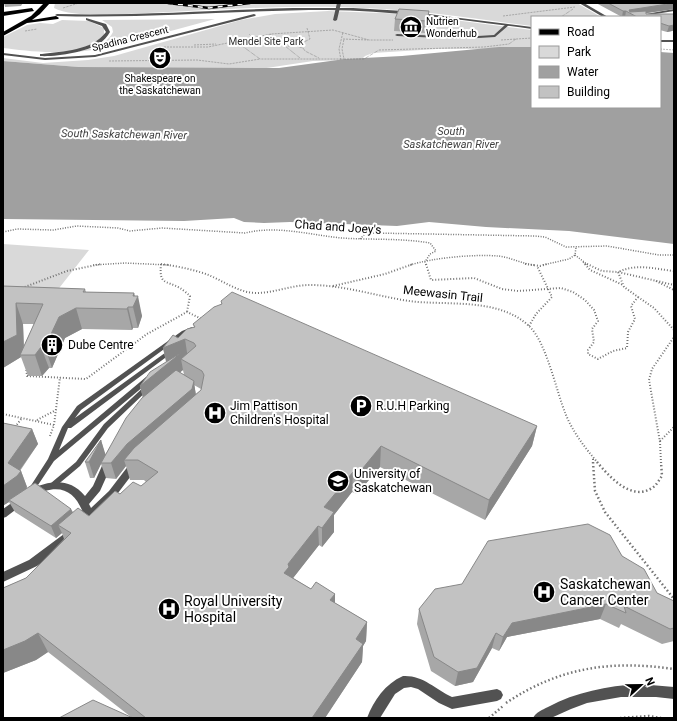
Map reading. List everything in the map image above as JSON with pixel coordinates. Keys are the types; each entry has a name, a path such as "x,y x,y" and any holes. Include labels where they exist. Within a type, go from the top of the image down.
{"main road":[{"path":"3,34 37,4"},
{"path":"3,14 32,10"},
{"path":"22,23 51,11"},
{"path":"3,30 51,11"},
{"path":"3,14 14,20 12,26"}],"street":[{"path":"584,4 604,16"},
{"name":"Spadina Crescent","path":"51,11 86,18 233,16 311,9 337,9 409,13 531,28"},
{"name":"Spadina Crescent","path":"51,11 137,15 257,13"},
{"name":"Spadina Crescent","path":"3,54 46,59 95,56 257,13"},
{"name":"Spadina Crescent","path":"3,51 35,56 74,56 100,52 233,16"},
{"path":"35,56 75,50 94,44 104,38 108,32 104,25 86,18"},
{"path":"661,41 674,41"},
{"path":"85,502 97,488 114,452"},
{"path":"3,577 33,563 49,552 77,528 112,494 141,459"},
{"path":"3,514 28,495 43,487 54,485 75,491 85,502 89,516"},
{"path":"373,718 392,687 400,682 419,684 452,703 497,694"},
{"path":"539,718 577,699 597,694 640,690 674,693"}],"lane":[{"path":"335,20 339,3"},
{"path":"637,16 674,10"},
{"path":"397,35 462,38 495,36 507,25"},
{"path":"28,495 51,460 64,430 79,408 184,332 205,325"},
{"path":"64,430 176,348"},
{"path":"51,460 140,385 156,378 151,385 106,426 78,464 54,485"}],"path":[{"path":"507,16 575,7 584,4"},
{"path":"562,16 575,7"},
{"path":"296,46 310,39 307,28"},
{"path":"288,29 289,33"},
{"path":"160,47 223,43 270,34 328,30 343,32 369,40"},
{"path":"343,32 342,49 344,59"},
{"path":"249,34 252,37"},
{"path":"270,34 302,59"},
{"path":"496,40 531,38"},
{"path":"343,39 363,41 399,40"},
{"path":"341,60 339,49 343,39"},
{"path":"103,61 197,60 205,63 243,63 260,59 364,59 373,52 379,50 438,47 484,47 509,44 516,39"},
{"path":"234,40 260,59"},
{"path":"284,46 296,46 320,58"},
{"path":"661,49 674,50"},
{"name":"Chad and Joey's","path":"3,232 17,229 53,230 77,226 118,228 130,231 162,228 245,233 278,230 286,232 299,231 360,240 414,240 426,242 433,246 436,251 430,254 424,262"},
{"path":"360,240 364,235 374,233 536,236 546,238 566,247 607,246 659,255 674,255"},
{"path":"332,286 424,262 486,255 499,256 523,264 536,266 569,259 575,255 576,247"},
{"path":"575,255 589,266 602,271 618,272 674,284"},
{"path":"582,261 590,270 623,286 654,308 674,330"},
{"name":"Meewasin Trail","path":"20,289 82,267 137,262 185,268 214,276 250,292 301,286 332,286 411,301 485,307 511,314 529,326 536,335 570,423 593,458 615,481 636,492 652,488 662,476 660,442 649,380 652,368 674,337"},
{"path":"424,262 431,280 437,281 457,278 474,278 511,291 561,288 573,293 595,310 598,322 592,329 594,342 588,350 588,354 598,359 608,354 628,348 628,332 635,319 632,306 638,297"},
{"path":"161,264 160,275 164,282 180,288 190,296 187,312"},
{"path":"529,326 533,316 548,304 552,297 536,266"},
{"path":"618,272 632,266 659,268 674,271"},
{"path":"618,272 623,286"},
{"path":"656,281 674,290"},
{"path":"26,360 27,376 86,379 147,334 187,312 201,317 205,325"},
{"path":"49,441 54,425 60,377"},
{"path":"36,421 56,410"},
{"path":"3,414 54,425"},
{"path":"12,430 22,418"},
{"path":"660,442 666,432 674,427"},
{"path":"593,458 595,491 605,512 674,599"},
{"path":"489,718 518,694 563,673 615,666 656,666 674,669"},
{"path":"620,718 649,716 661,718"}],"green space":[{"path":"55,3 577,3 599,16 531,16 531,26 427,13 364,8 283,7 99,15 73,13 54,8"},
{"name":"Mendel Site Park","path":"328,11 408,14 531,30 531,47 501,49 437,49 373,53 365,56 361,60 313,61 260,69 169,70 79,67 3,61 3,58 43,63 88,60 114,56 241,20 275,14"},
{"path":"215,19 108,48 61,54 90,49 103,43 113,32 112,27 102,20"},
{"path":"62,20 89,21 104,28 104,35 95,43 84,48 71,51 42,52 3,48 3,37 27,25 40,23 53,24"},
{"path":"3,244 89,250 49,301 3,304"}],"water":[{"name":"South Saskatchewan River","path":"499,47 531,47 531,108 661,108 661,52 674,53 674,244 569,231 486,227 429,222 397,226 290,222 264,223 244,222 234,218 184,221 3,219 3,61 79,67 279,68 345,59 402,56"}],"building":[{"path":"608,3 674,3 629,10 630,12 646,11 646,14 674,14 674,25 669,26 661,23 661,16 635,16"},
{"path":"399,9 429,11 427,21 395,19"},
{"path":"3,286 85,289 83,292 134,293 133,296 138,296 133,307 128,307 127,309 76,308 59,317 45,347 41,347 35,355 20,355 43,304 16,303 17,335 3,342"},
{"path":"232,292 537,426 489,500 381,446 358,474 353,472 324,507 334,512 322,528 318,526 288,564 289,567 284,573 311,589 316,582 335,594 330,600 367,622 356,639 363,644 312,718 146,718 38,633 25,641 3,650 3,588 26,578 71,533 58,525 78,508 89,516 115,491 120,494 133,482 141,486 158,472 138,460 124,460 134,448 201,390 204,375 202,371 181,359 196,346 194,343 185,339 163,348 173,335 178,338 187,329 195,327 193,324 214,307 222,304 221,301"},
{"path":"182,352 171,361 140,386 150,372"},
{"path":"176,370 194,381 192,389 127,444 111,463 101,463 126,418 142,398"},
{"path":"3,423 32,429 8,463 21,471 17,476 3,486"},
{"path":"101,440 89,462 85,462"},
{"path":"35,483 71,509 51,526 9,500"},
{"path":"588,524 610,535 622,556 644,569 657,593 674,601 674,628 670,629 624,606 626,613 606,604 512,623 503,637 496,633 477,668 458,672 434,657 419,609 435,589 462,584 488,541"},
{"path":"93,700 133,718 59,718"}],"railway":[{"path":"168,3 209,8 250,3"}],"place":[{"name":"Nutrien Wonderhub","path":"411,27"},
{"name":"Shakespeare on the Saskatchewan","path":"160,58"},
{"name":"Dube Centre","path":"52,345"},
{"name":"R.U.H Parking","path":"361,406"},
{"name":"Jim Pattison Children's Hospital","path":"215,413"},
{"name":"University of Saskatchewan","path":"338,481"},
{"name":"Saskatchewan Cancer Center","path":"544,592"},
{"name":"Royal University Hospital","path":"169,609"}]}
